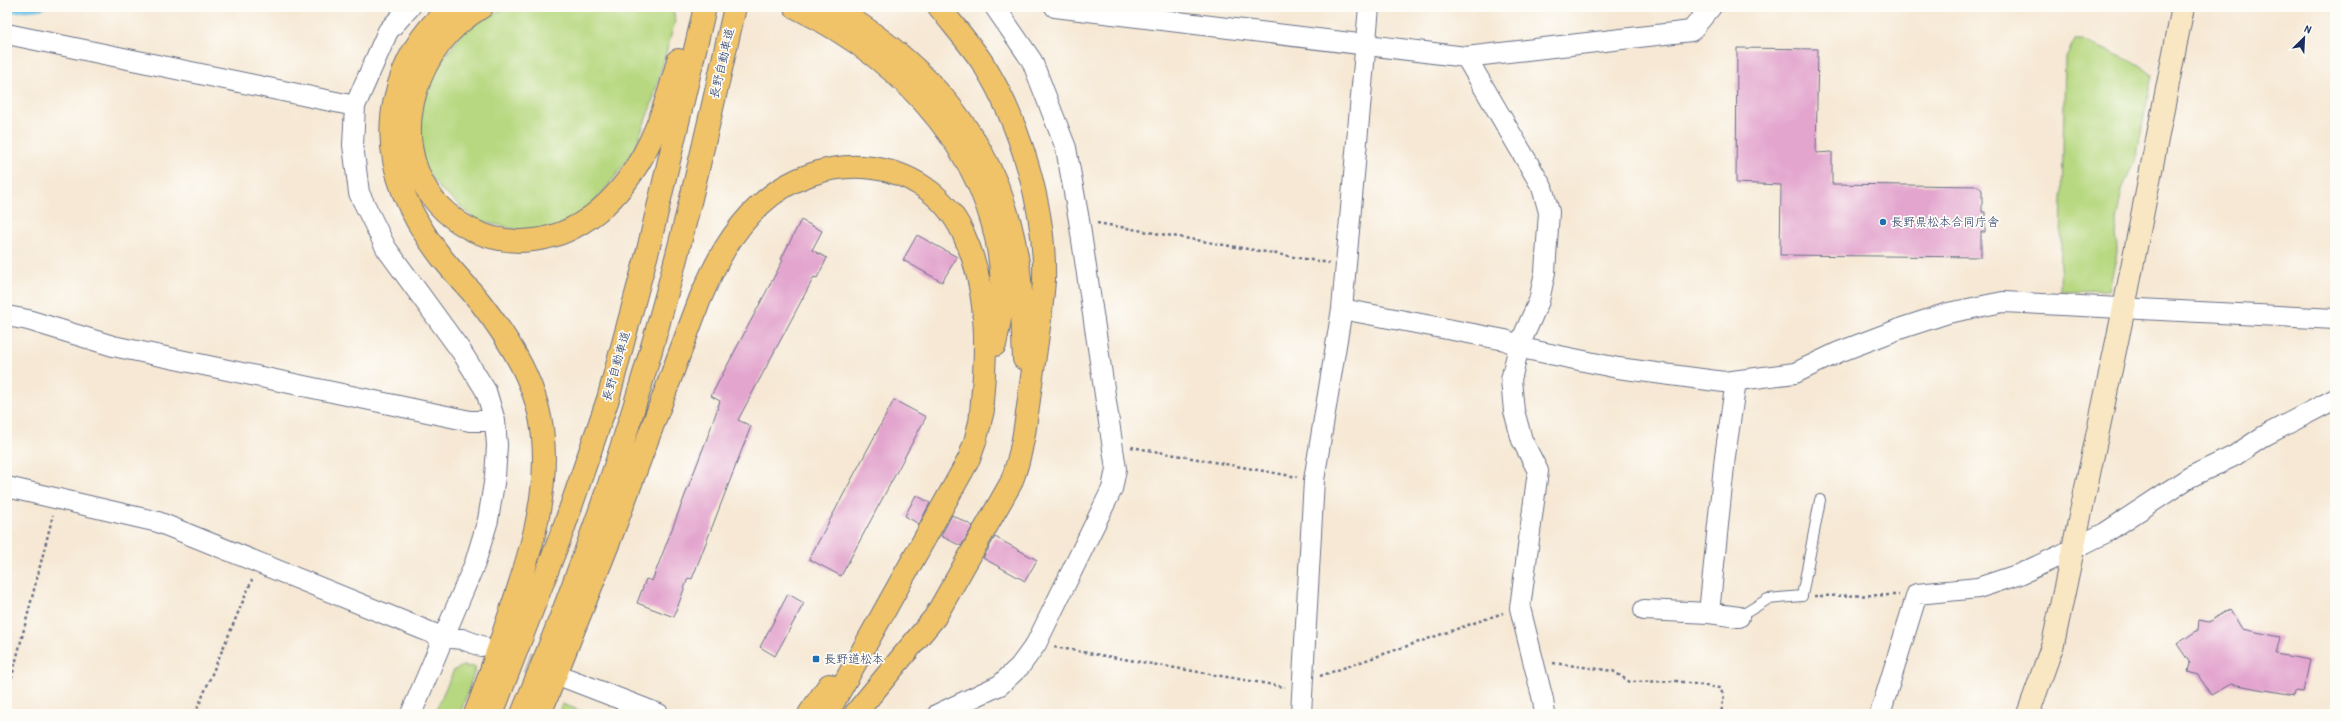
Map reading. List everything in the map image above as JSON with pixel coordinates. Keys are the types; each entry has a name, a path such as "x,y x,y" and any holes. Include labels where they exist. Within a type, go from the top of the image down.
{"highway":[{"path":"450,7 437,18 420,40 407,60 398,84 392,109 390,137 394,168 404,196 420,226 441,257 480,301 505,335 524,369 537,404 543,438 544,472 538,516 517,593 475,714"},
{"path":"482,7 454,28 428,61 414,100 410,121 411,142 422,183 433,200 447,215 478,233 495,239 512,241 546,238 582,223 603,207 626,182 640,162 662,115 692,7"},
{"name":"長野自動車道","path":"492,714 552,560 608,399 648,250 705,7"},
{"name":"長野自動車道","path":"522,714 562,620 634,406 676,257 735,7"},
{"path":"795,7 855,40 906,82 946,130 978,182 990,212 996,237 1002,289 1000,315 980,424 969,459 827,714"},
{"path":"833,7 890,46 939,92 962,120 994,174 1005,202 1017,257 1021,284 1026,417"},
{"path":"855,714 935,617 1011,483 1019,462 1044,280 1043,253 1032,185 1024,153 1000,96 982,62 939,7"},
{"path":"540,714 609,542 700,299 714,267 743,221 781,188 801,178 823,170 844,166 867,167 888,170 911,179 931,193 949,211 962,232 972,254 984,302 986,357 980,424"},
{"path":"809,714 894,594"}],"street":[{"path":"410,7 388,31 355,106 353,145 359,193 386,248 462,350 486,391 495,421 497,445 495,477 488,520 475,563 442,637 411,714"},
{"path":"938,714 1000,685 1020,666 1036,644 1112,489 1116,469 1079,220 1066,148 1052,108 1032,61 995,7"},
{"path":"1055,7 1466,57 1691,31 1711,7"},
{"path":"1301,714 1314,480 1342,309 1369,7"},
{"path":"2028,714 2053,644 2124,308 2183,7"},
{"path":"7,34 355,106"},
{"path":"1466,57 1542,187 1549,212 1545,272 1539,301 1518,346 1511,380 1514,411 1522,440 1538,471 1520,608 1535,663 1544,714"},
{"path":"1342,309 1505,340 1518,346 1618,368 1724,382 1795,373 1839,352 1948,312 2003,302 2335,320"},
{"path":"7,316 28,320 121,348 470,421 495,421"},
{"path":"1709,612 1725,456 1736,381"},
{"path":"1880,714 1917,594 1956,592 2000,582 2111,529 2190,477 2234,456 2264,436 2333,405"},
{"path":"7,487 158,522 442,637 462,639 481,646"},
{"path":"1644,610 1709,612 1739,617"},
{"path":"566,678 660,714"}],"lane":[{"path":"1739,617 1768,599 1802,596 1820,500"}],"path":[{"path":"1079,220 1345,265"},
{"path":"1113,444 1314,480"},
{"path":"7,696 58,498"},
{"path":"195,714 259,563"},
{"path":"1802,596 1917,594"},
{"path":"1036,644 1283,688 1520,608"},
{"path":"1535,663 1552,663 1601,668 1613,671 1630,682 1676,681 1719,688 1724,695 1721,714"}],"green space":[{"path":"512,7 673,7 675,21 652,103 635,148 614,178 589,208 556,227 525,232 475,219 439,188 424,167 419,130 425,82 467,27 497,12"},
{"path":"2075,40 2083,40 2140,65 2152,75 2137,154 2122,190 2116,221 2117,252 2109,290 2060,291 2065,60"},
{"path":"463,666 476,667 460,714 434,714 454,670"},
{"path":"562,704 589,714 558,714"}],"building":[{"path":"1737,48 1818,49 1816,153 1832,152 1832,184 1978,186 1982,190 1982,212 1985,212 1985,232 1981,232 1981,257 1780,255 1781,185 1736,183"},
{"path":"801,220 822,231 812,250 827,258 817,278 814,277 738,420 751,426 692,579 688,578 674,617 637,603 646,579 652,581 709,433 720,401 711,396 783,260 781,259"},
{"path":"917,235 957,257 942,282 903,260"},
{"path":"894,400 926,417 841,576 809,559"},
{"path":"916,495 930,503 919,524 905,516"},
{"path":"952,515 973,526 961,546 941,536"},
{"path":"995,537 1037,560 1025,581 983,558"},
{"path":"788,594 804,603 775,656 760,647"},
{"path":"2230,609 2242,629 2280,637 2276,654 2310,660 2303,692 2295,691 2294,695 2231,684 2211,695 2198,675 2188,672 2190,663 2177,644 2198,630 2199,620 2209,622"}],"waterway":[{"path":"7,11 43,7"}],"tunnel":[{"path":"499,653 555,674"}],"place":[{"name":"長野県松本合同庁舎","path":"1883,222"},
{"name":"長野道松本","path":"816,659"}]}
